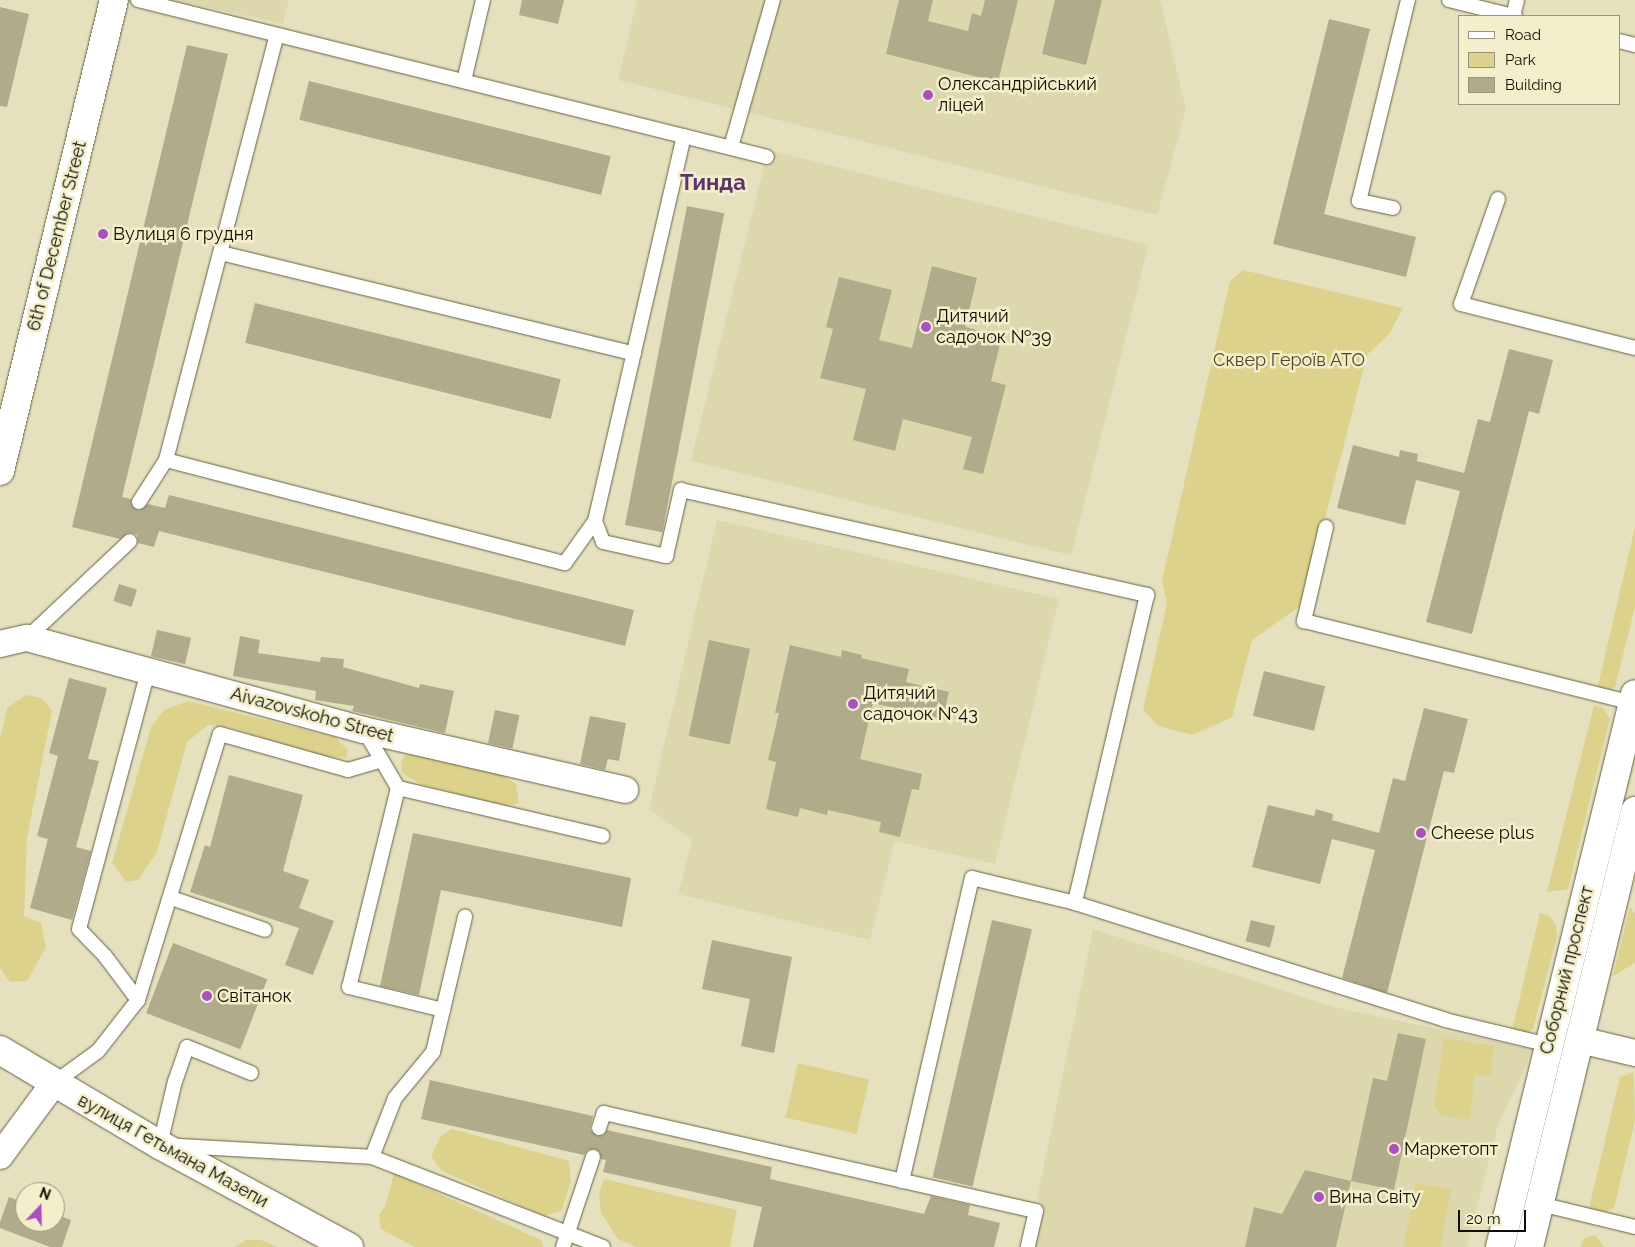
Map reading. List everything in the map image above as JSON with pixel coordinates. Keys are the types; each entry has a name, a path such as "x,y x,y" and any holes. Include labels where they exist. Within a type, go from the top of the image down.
{"main road":[{"name":"6th of December Street","path":"0,471 114,0"},
{"name":"Соборний проспект","path":"1500,1247 1634,698"},
{"name":"Соборний проспект","path":"1530,1247 1635,811"},
{"path":"1551,1039 1580,1040"},
{"name":"вулиця Гетьмана Мазепи","path":"0,1050 160,1145 349,1247"}],"street":[{"name":"Aivazovskoho Street","path":"0,644 27,638 364,730 625,790"},
{"path":"1580,1040 1635,1053"},
{"path":"0,1156 54,1083"}],"lane":[{"path":"138,0 767,157"},
{"path":"464,81 483,0"},
{"path":"732,148 773,0"},
{"path":"1393,208 1360,201 1408,0"},
{"path":"1449,0 1510,15"},
{"path":"1514,15 1517,0"},
{"path":"139,502 166,460 277,35"},
{"path":"1620,41 1635,45"},
{"path":"166,460 565,563 595,521 684,136"},
{"path":"1498,199 1461,304 1635,348"},
{"path":"221,253 634,354"},
{"path":"595,521 603,542 666,556 681,490 1146,595 1075,903"},
{"path":"1326,526 1304,621 1634,698"},
{"path":"27,638 130,541"},
{"path":"138,1000 105,956 78,929 148,671"},
{"path":"364,730 398,788 349,987 443,1010"},
{"path":"54,1083 98,1051 138,1000 220,734 348,770 382,760"},
{"path":"398,788 602,836"},
{"path":"902,1181 972,878 1075,903 1445,1020 1551,1039"},
{"path":"170,898 265,930"},
{"path":"372,1157 395,1098 433,1052 465,917"},
{"path":"251,1073 187,1047 175,1081 160,1145 372,1157 603,1247"},
{"path":"599,1128 604,1113 1036,1211 1028,1247"},
{"path":"563,1247 570,1233 592,1157"},
{"path":"1540,1204 1635,1227"}],"shaded area":[{"path":"173,0 289,0 283,24"},
{"name":"Олександрійський ліцей","path":"637,0 1160,0 1186,109 1157,215 618,80"},
{"name":"Дитячий садочок №39","path":"768,150 1148,245 1071,555 691,460"},
{"name":"Дитячий садочок №43","path":"717,520 1059,599 995,864 895,841 870,940 678,894 692,840 649,809"},
{"path":"1093,929 1334,1007 1531,1049 1527,1064 1498,1125 1467,1247 1033,1247 1041,1208 1037,1199"}],"green space":[{"name":"Сквер Героїв АТО","path":"1243,270 1403,308 1389,334 1367,355 1303,604 1252,640 1232,717 1193,735 1158,726 1143,710 1167,603 1162,581 1230,281"},
{"path":"1635,527 1635,608 1615,687 1610,690 1597,690"},
{"path":"26,695 42,698 52,711 27,838 24,916 41,923 46,947 27,981 10,982 0,968 0,739 7,708"},
{"path":"188,701 335,737 348,750 346,758 318,755 229,727 208,725 187,742 157,852 138,880 126,882 112,863 151,727 164,710"},
{"path":"1594,705 1603,708 1610,719 1568,889 1547,892"},
{"path":"408,751 497,771 516,784 519,803 505,806 423,785 402,773 401,762"},
{"path":"1630,907 1635,914 1635,963 1613,976"},
{"path":"1540,913 1550,916 1556,926 1557,937 1533,1029 1522,1036 1511,1034"},
{"path":"1444,1038 1494,1046 1491,1076 1475,1074 1470,1117 1463,1120 1440,1114 1434,1104"},
{"path":"798,1063 869,1079 857,1134 785,1118"},
{"path":"1634,1072 1635,1121 1614,1208 1602,1213 1589,1208 1620,1077"},
{"path":"452,1129 569,1161 571,1182 561,1211 544,1216 442,1171 431,1157 440,1137"},
{"path":"394,1173 541,1240 543,1247 415,1247 381,1229 379,1215 385,1207"},
{"path":"604,1179 737,1210 730,1247 636,1247 618,1239 601,1213 599,1193"},
{"path":"1416,1183 1451,1190 1440,1247 1404,1247"},
{"path":"1595,1235 1604,1247 1581,1247 1583,1239"},
{"path":"246,1240 261,1240 277,1247 235,1247"}],"building":[{"path":"522,0 564,0 558,24 519,15"},
{"path":"899,0 933,0 928,21 968,31 972,13 981,16 985,0 1018,0 998,82 886,54"},
{"path":"1055,0 1102,0 1086,65 1042,54"},
{"path":"0,7 29,14 7,107 0,106"},
{"path":"1329,19 1370,29 1324,214 1416,237 1406,277 1273,244"},
{"path":"187,45 228,54 122,497 131,499 132,506 139,511 148,504 165,508 169,495 634,610 625,646 159,531 154,547 138,543 137,535 132,533 128,533 120,539 72,527"},
{"path":"309,81 611,156 601,195 299,120"},
{"path":"687,206 724,213 662,532 625,525"},
{"path":"932,266 977,278 965,327 1002,336 991,381 1006,385 983,474 963,469 972,437 903,419 895,451 853,440 866,389 820,378 833,329 826,327 839,277 892,290 879,340 912,348"},
{"path":"255,303 561,379 551,419 245,343"},
{"path":"1509,349 1553,360 1539,414 1529,411 1472,634 1426,622 1460,491 1416,480 1405,525 1337,508 1353,445 1399,457 1400,450 1418,454 1417,461 1464,473 1478,419 1490,422"},
{"path":"119,584 137,590 132,607 113,601"},
{"path":"157,630 191,638 185,664 151,656"},
{"path":"240,636 260,640 258,653 320,662 321,657 344,659 343,667 419,688 420,684 454,691 445,733 352,711 354,706 315,700 316,691 233,676"},
{"path":"709,640 750,649 730,745 689,736"},
{"path":"790,645 841,657 842,650 862,655 861,658 909,669 906,682 949,692 943,719 873,703 860,759 922,774 919,790 912,789 900,837 879,832 881,822 828,810 827,815 800,808 798,817 766,809 776,762 768,760 779,713 775,713"},
{"path":"1264,671 1325,686 1314,731 1253,716"},
{"path":"69,678 107,688 88,759 99,761 76,847 91,851 72,920 30,908 48,839 37,836 58,756 49,753"},
{"path":"1424,708 1468,719 1454,773 1444,771 1387,993 1342,978 1375,850 1332,839 1320,884 1252,867 1268,805 1314,816 1316,809 1333,814 1332,820 1379,833 1393,778 1405,781"},
{"path":"495,710 519,715 512,748 488,743"},
{"path":"590,716 626,723 619,761 608,759 605,770 580,764"},
{"path":"229,775 303,795 283,871 309,880 299,908 334,921 313,975 285,965 299,928 190,892 205,845 210,847"},
{"path":"413,833 631,878 622,927 441,890 419,995 380,986"},
{"path":"992,920 1032,929 973,1186 933,1177"},
{"path":"1251,920 1275,926 1270,947 1246,941"},
{"path":"712,940 792,957 774,1053 741,1046 750,999 702,989"},
{"name":"Світанок","path":"173,943 267,979 240,1049 146,1013"},
{"path":"1398,1033 1426,1039 1394,1190 1351,1181 1373,1078 1387,1081"},
{"path":"430,1080 593,1116 590,1129 597,1136 604,1135 607,1130 772,1167 770,1179 924,1214 931,1196 970,1205 968,1215 1000,1223 994,1247 753,1247 762,1207 603,1172 606,1160 601,1159 600,1152 595,1149 588,1150 584,1155 421,1119"},
{"path":"1305,1170 1351,1181 1336,1247 1245,1247 1254,1207 1282,1214"},
{"path":"9,1197 15,1199 15,1232 65,1232 65,1218 71,1220 62,1247 50,1247 0,1228 0,1222"}],"place":[{"name":"Олександрійський ліцей","path":"928,95"},
{"name":"Вулиця 6 грудня","path":"103,234"},
{"name":"Дитячий садочок №39","path":"926,327"},
{"name":"Дитячий садочок №43","path":"853,704"},
{"name":"Cheese plus","path":"1421,833"},
{"name":"Світанок","path":"207,996"},
{"name":"Маркетопт","path":"1394,1149"},
{"name":"Вина Світу","path":"1319,1197"}],"district":[{"name":"Тинда","path":"713,183"}]}
